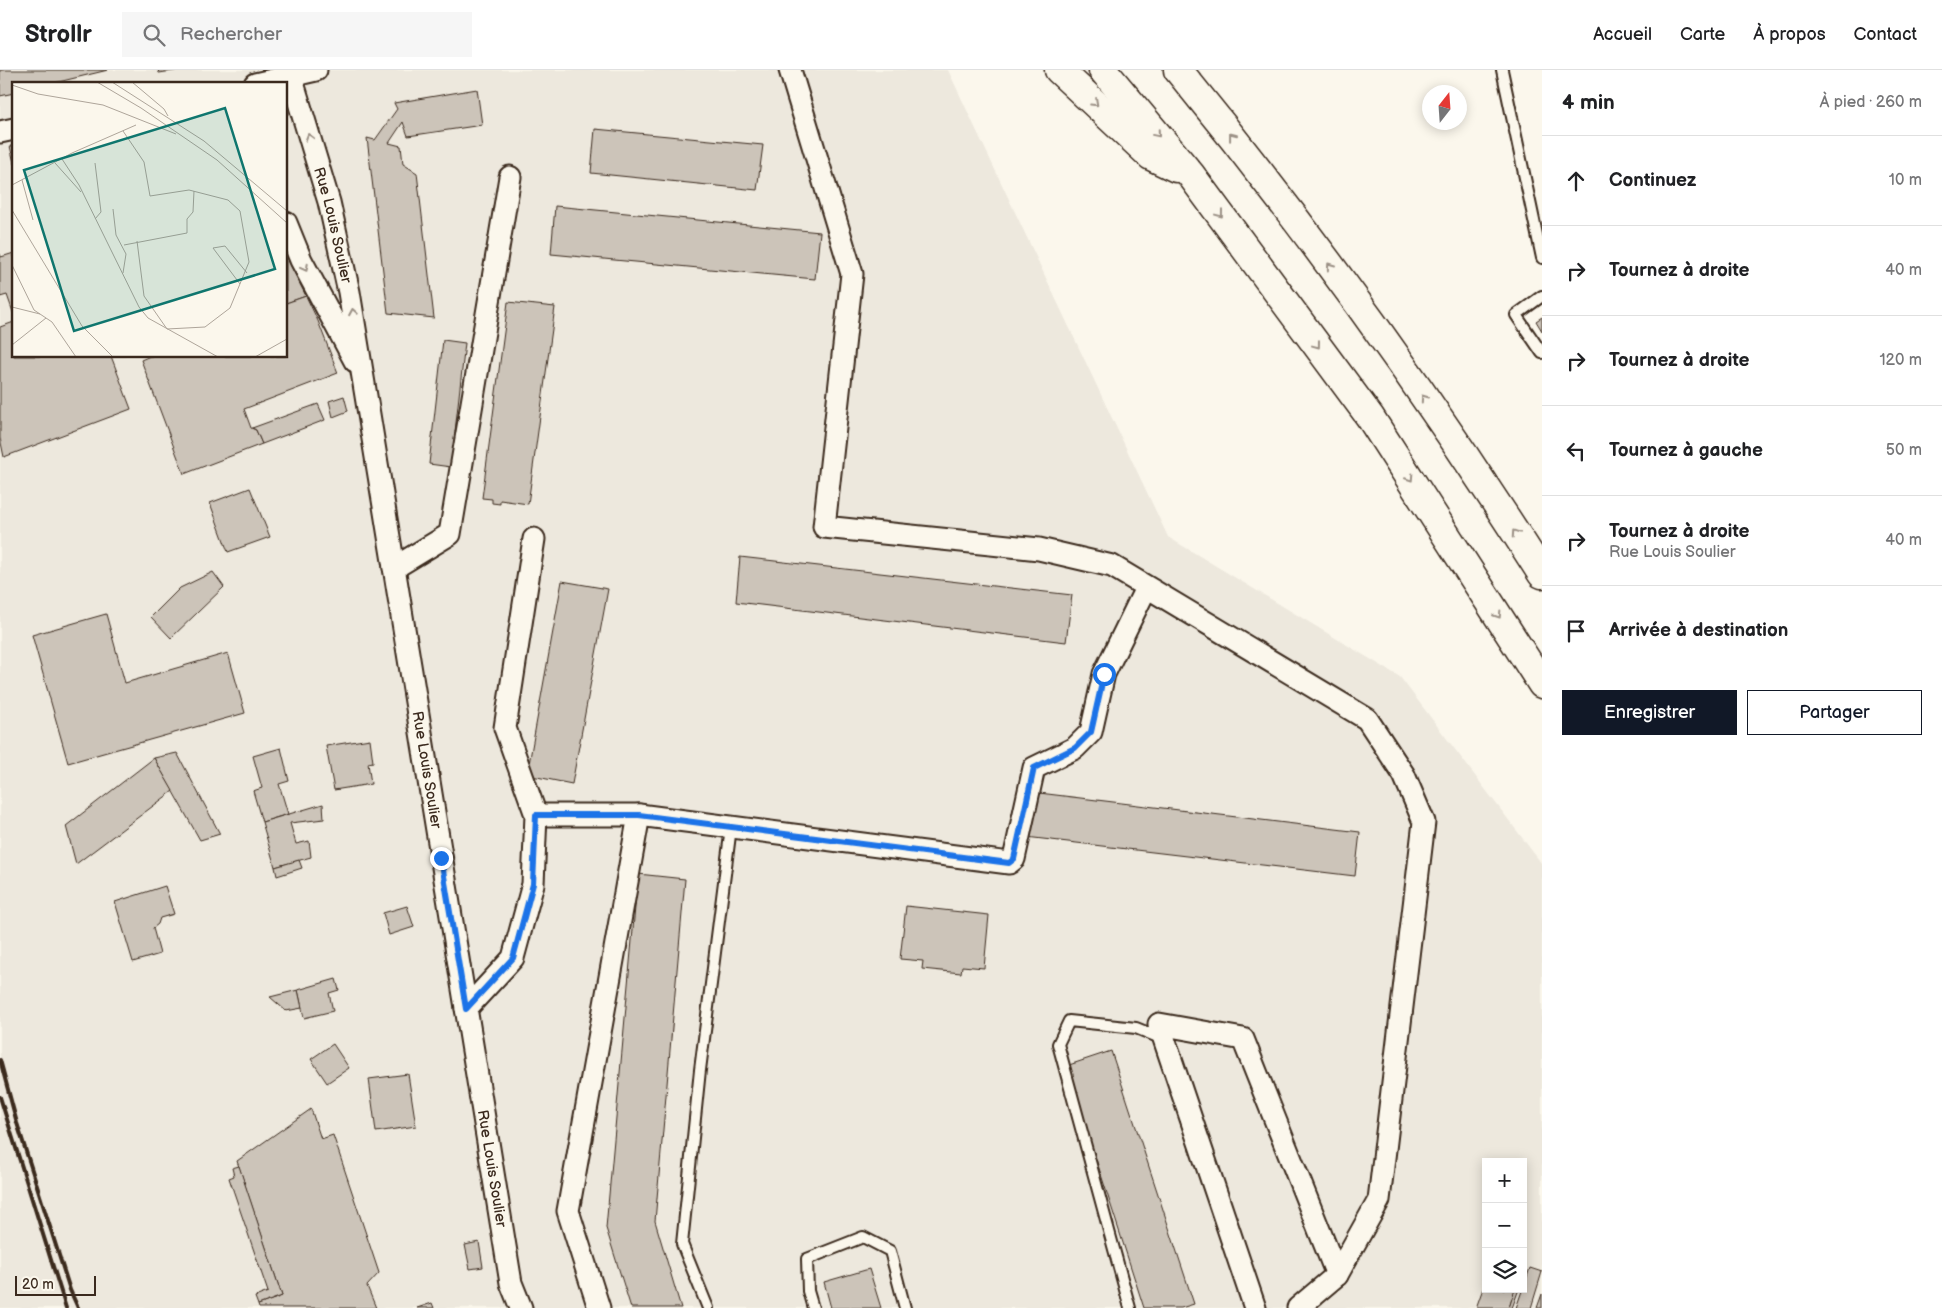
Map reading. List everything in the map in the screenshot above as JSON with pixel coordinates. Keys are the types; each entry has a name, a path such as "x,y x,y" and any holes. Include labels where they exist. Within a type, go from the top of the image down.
{"highway":[{"path":"1059,70 1151,156 1191,175"},
{"path":"1103,70 1191,175 1370,417 1542,684"},
{"path":"1178,70 1321,252 1436,416 1542,574"}],"street":[{"path":"265,82 316,70"},
{"path":"790,70 852,274 824,527 1039,549 1112,566 1367,719 1404,774 1424,822 1379,1200 1337,1276 1298,1308"},
{"name":"Rue Louis Soulier","path":"291,76 329,202 350,292 511,1283 522,1308"},
{"path":"394,568 450,534 510,177"},
{"name":"Rue Louis Soulier","path":"288,228 301,260 364,377"},
{"path":"466,1009 513,958 533,884 536,815 505,728 534,539"},
{"path":"536,815 639,815 1009,863 1014,859 1034,768 1075,748 1091,732 1104,674 1146,588"},
{"path":"599,1308 568,1211 639,815"},
{"path":"1255,1308 1159,1024 1243,1039 1337,1276"}],"lane":[{"path":"1502,70 1542,258"},
{"path":"1542,296 1516,315 1542,353"},
{"path":"708,1308 682,1244 700,1070 731,826"},
{"path":"1130,1308 1058,1044 1069,1021 1136,1028 1164,1039"},
{"path":"813,1308 808,1291 807,1259 863,1237 890,1251 905,1308"}],"shaded area":[{"path":"0,70 948,70 1168,537 1400,677 1542,864 1542,1308 0,1308"}],"building":[{"path":"0,70 108,70 58,82 12,82 12,93 0,96"},
{"path":"158,70 180,70 159,73"},
{"path":"477,89 482,125 408,136 403,122 389,143 401,146 403,164 417,173 434,318 388,313 367,138 375,140 397,109 394,103"},
{"path":"595,129 763,145 757,190 591,173"},
{"path":"555,206 820,232 815,279 551,254"},
{"path":"0,254 1,257 12,254 12,309 7,295 0,297"},
{"path":"288,260 306,296 288,302"},
{"path":"306,296 338,373 244,409 251,428 256,430 262,444 184,474 141,360 146,358 288,358 288,302"},
{"path":"508,302 555,307 528,504 500,500 500,504 492,503 492,499 482,498"},
{"path":"1542,317 1542,331 1536,321"},
{"path":"12,323 12,358 112,358 131,409 4,457 0,438 0,327"},
{"path":"443,340 465,343 451,467 429,464"},
{"path":"344,396 348,411 333,417 329,401"},
{"path":"318,404 325,420 262,444 256,430 252,428"},
{"path":"250,488 270,537 228,552 210,503"},
{"path":"740,557 1072,595 1066,642 736,602"},
{"path":"213,572 224,587 171,638 151,617 180,588"},
{"path":"562,581 608,589 572,784 527,775"},
{"path":"106,614 125,683 228,653 245,713 68,763 32,635"},
{"path":"370,739 373,762 368,763 371,784 334,790 326,746"},
{"path":"281,748 289,781 279,784 288,814 262,822 253,791 262,788 253,756"},
{"path":"177,753 220,834 200,840 154,758"},
{"path":"154,758 173,791 76,864 66,826"},
{"path":"1031,792 1360,832 1355,876 1026,837"},
{"path":"323,804 324,819 290,823 296,844 309,841 311,857 275,867 262,822"},
{"path":"299,860 302,868 277,876 275,867"},
{"path":"638,874 685,879 655,1221 681,1308 631,1308 606,1228"},
{"path":"165,886 174,914 160,918 158,924 153,928 160,954 133,962 115,902"},
{"path":"407,906 414,927 389,935 383,913"},
{"path":"906,906 989,915 984,968 962,966 961,973 922,969 923,961 900,959"},
{"path":"336,979 339,990 329,993 333,1011 304,1018 298,990"},
{"path":"298,990 302,1008 286,1011 270,997"},
{"path":"333,1044 349,1068 327,1083 311,1059"},
{"path":"1111,1051 1194,1304 1181,1308 1144,1308 1066,1066"},
{"path":"408,1074 416,1126 376,1132 369,1079"},
{"path":"311,1109 321,1139 333,1135 379,1273 367,1286 376,1308 259,1308 258,1305 282,1296 237,1161"},
{"path":"239,1166 282,1296 258,1305 255,1297 268,1292 229,1178 234,1176 232,1168"},
{"path":"479,1242 483,1267 470,1269 465,1245"},
{"path":"1530,1268 1542,1272 1531,1308 1516,1308 1521,1293 1527,1293 1527,1277"},
{"path":"869,1269 881,1308 831,1308 824,1282"},
{"path":"1482,1291 1482,1293 1514,1293 1509,1308 1476,1308"},
{"path":"1514,1293 1518,1293 1512,1308 1509,1308"},
{"path":"1542,1294 1542,1308 1537,1308"},
{"path":"432,1303 434,1308 417,1308"}],"railway":[{"path":"0,1060 17,1123 70,1290 78,1308"},
{"path":"0,1097 66,1308"}],"route":[{"path":"441,858 466,1009 513,958 533,884 536,815 639,815 1009,863 1014,859 1034,768 1075,748 1091,732 1104,674"}]}
